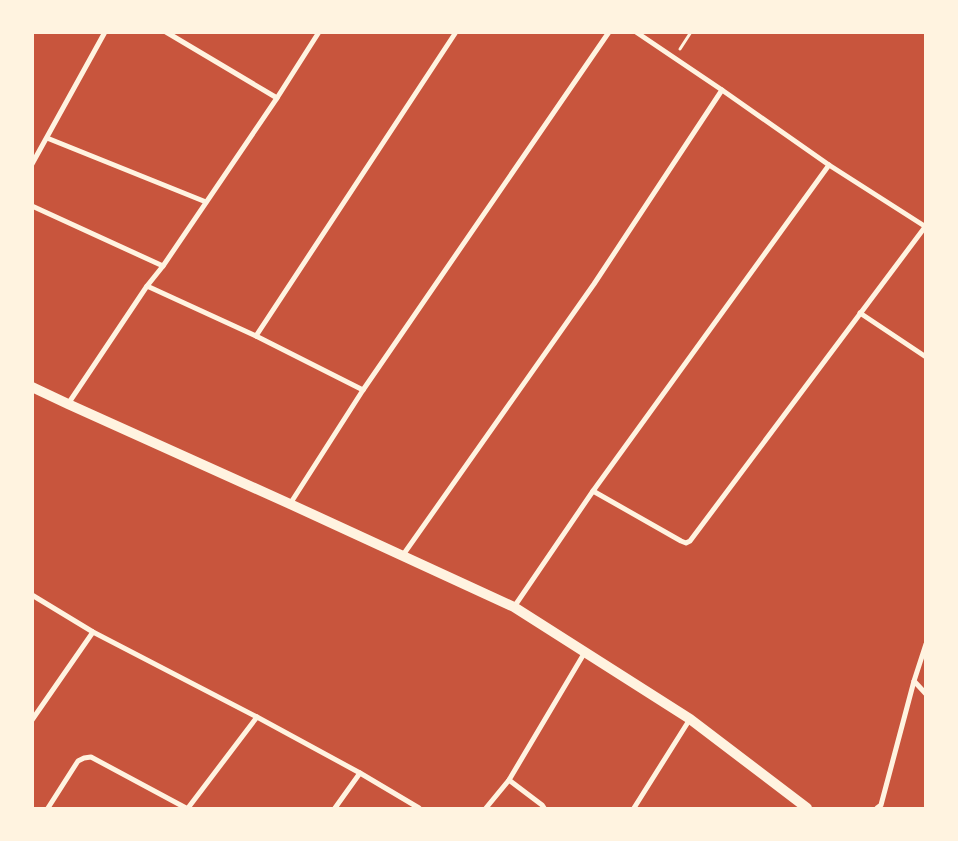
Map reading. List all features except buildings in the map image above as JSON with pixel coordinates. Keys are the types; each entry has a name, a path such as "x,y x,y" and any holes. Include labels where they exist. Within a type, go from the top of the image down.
{"main road":[{"path":"32,387 514,607 690,719 807,808"}],"street":[{"path":"32,164 105,32"},
{"path":"166,32 278,98"},
{"path":"68,404 147,286 163,266 278,98 319,32"},
{"path":"256,336 456,32"},
{"path":"290,504 363,390 609,32"},
{"path":"593,490 681,541 686,543 690,541 925,227 829,165 636,32"},
{"path":"402,556 594,284 722,90"},
{"path":"47,138 206,202"},
{"path":"514,607 593,490 829,165"},
{"path":"32,206 163,266"},
{"path":"147,286 256,336 363,390"},
{"path":"860,313 926,357"},
{"path":"32,595 93,632 257,717 360,773 419,808"},
{"path":"32,720 93,632"},
{"path":"881,807 914,681 926,644"},
{"path":"486,808 509,780 584,652"},
{"path":"914,681 926,694"},
{"path":"48,808 78,760 91,757 187,808 257,717"},
{"path":"634,808 690,719"},
{"path":"334,808 360,773"},
{"path":"509,780 544,808"}],"path":[{"path":"674,58 691,32"}]}
